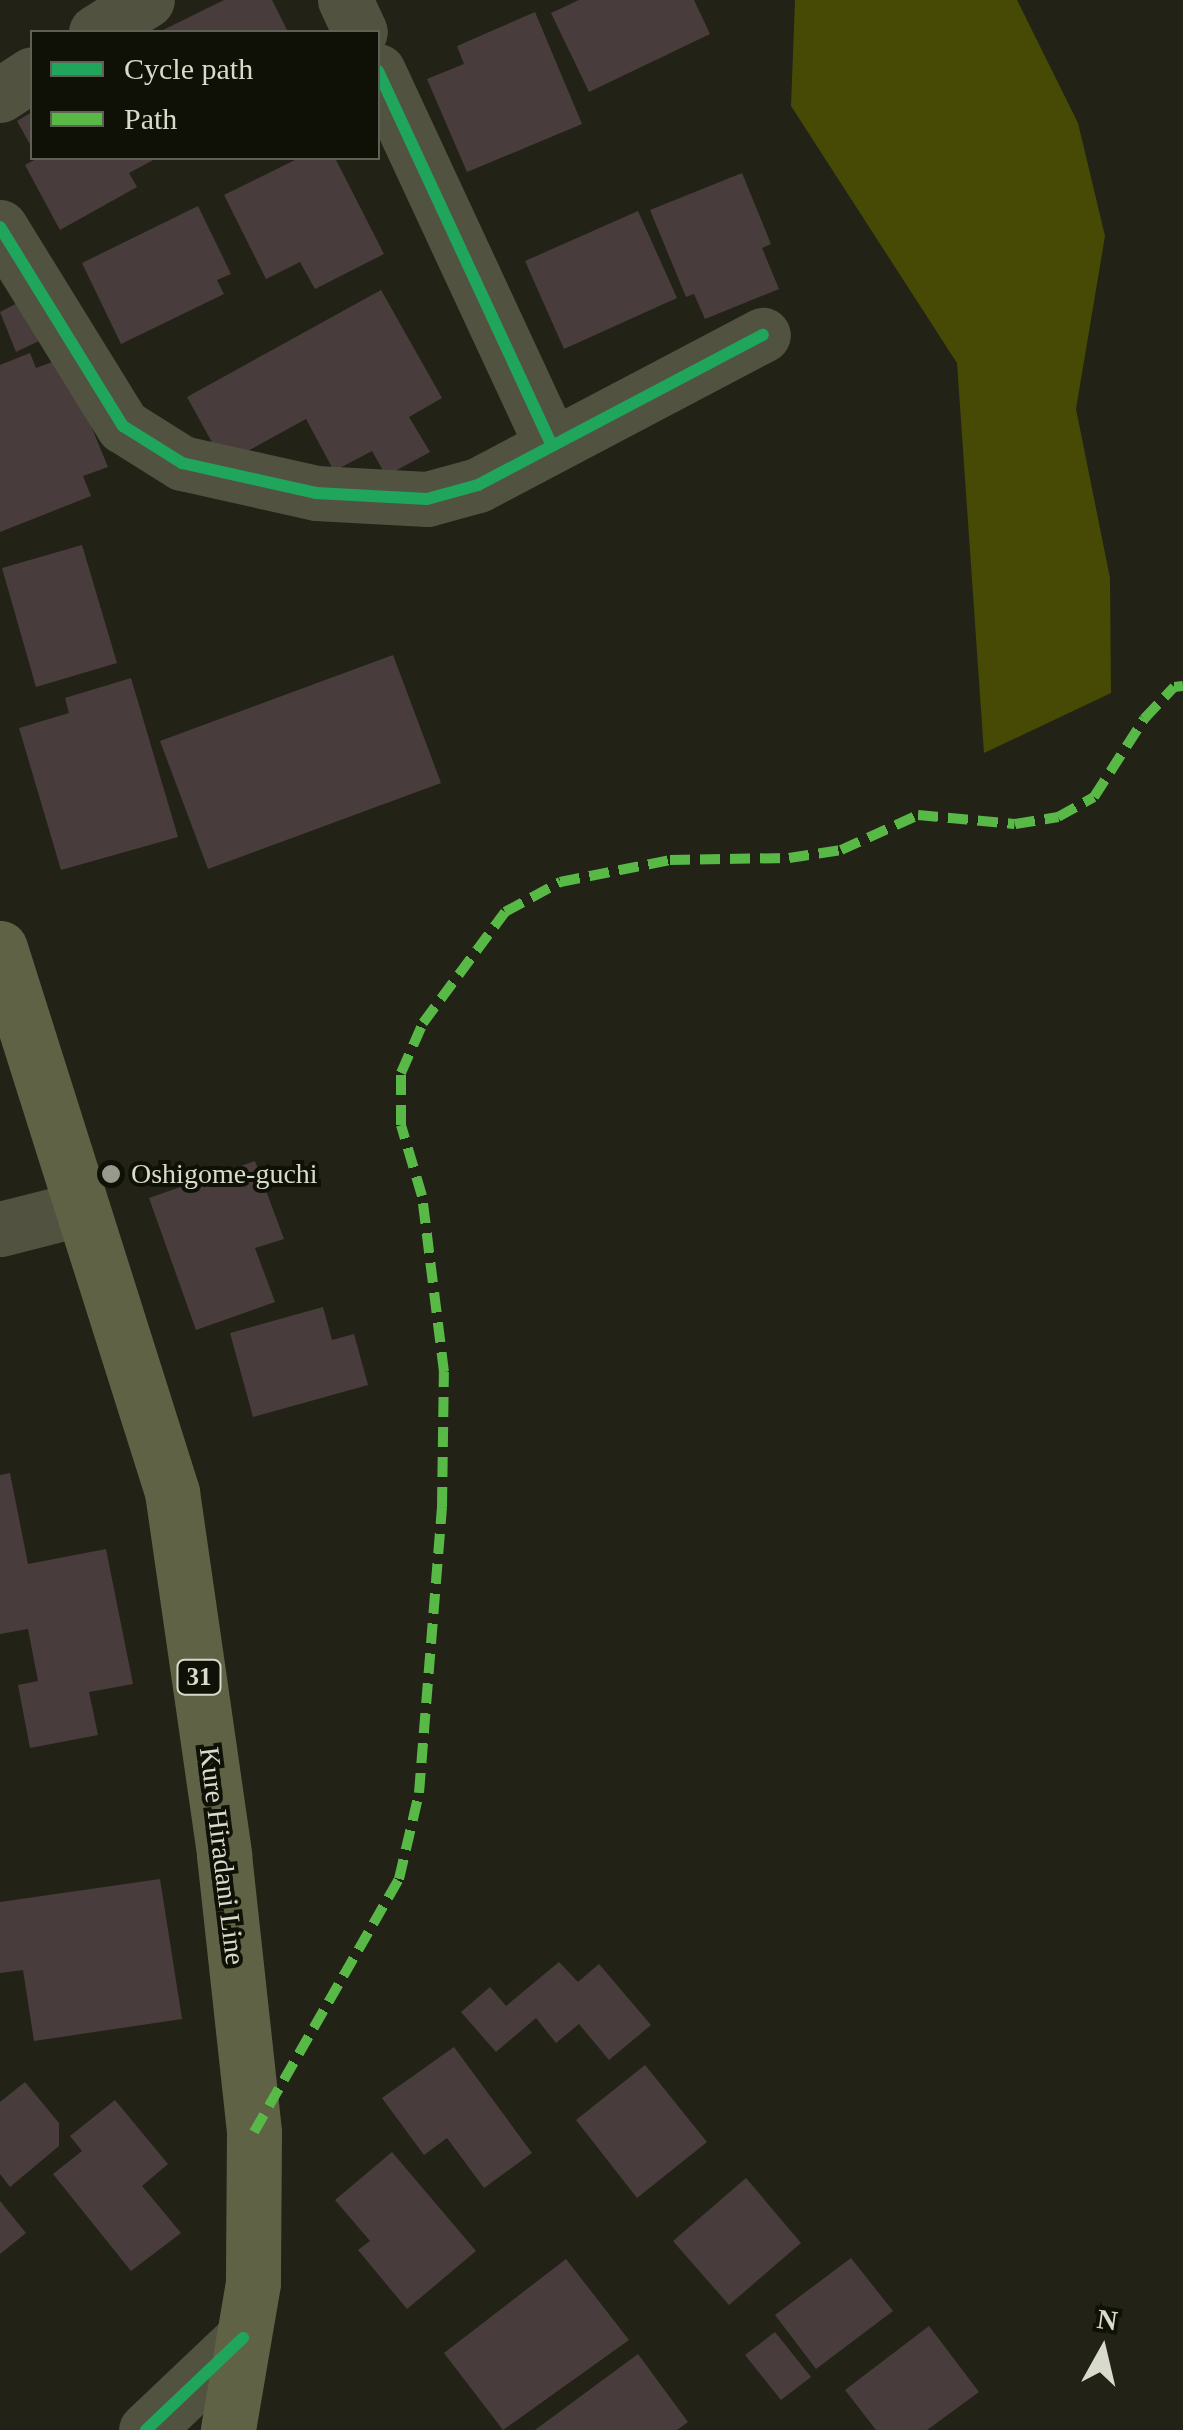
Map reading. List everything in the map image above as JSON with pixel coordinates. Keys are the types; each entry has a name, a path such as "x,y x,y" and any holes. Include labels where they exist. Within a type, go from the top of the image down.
{"main road":[{"name":"Kure Hiradani Line","path":"0,948 79,1209 172,1492 224,1854 254,2132 252,2283 228,2430"}],"street":[{"path":"99,30 146,0"},
{"path":"345,0 359,30"},
{"path":"380,74 552,446"},
{"path":"0,95 30,75"},
{"path":"0,228 124,426 182,463 316,494 426,498 478,485 763,335"},
{"path":"0,1229 79,1209"},
{"path":"146,2430 243,2338"}],"shaded area":[{"path":"795,0 1017,0 1078,123 1105,236 1076,409 1110,578 1111,693 984,753 957,363 791,106"}],"building":[{"path":"224,0 272,0 287,30 163,30"},
{"path":"579,0 694,0 710,34 589,92 551,13"},
{"path":"535,12 582,124 467,172 427,79 464,64 457,46"},
{"path":"30,113 30,144 17,121"},
{"path":"34,160 153,160 129,173 137,187 60,230 25,165"},
{"path":"295,160 336,160 384,254 315,289 300,262 266,279 224,195"},
{"path":"742,173 771,244 762,248 779,289 705,319 694,294 686,297 650,210"},
{"path":"198,206 231,274 217,280 224,294 121,344 82,263"},
{"path":"638,211 677,298 564,349 525,261"},
{"path":"381,290 442,398 409,417 430,452 386,476 372,451 334,471 306,419 224,464 187,397"},
{"path":"23,300 43,339 16,352 0,312"},
{"path":"30,353 36,368 63,358 108,467 83,476 91,496 0,532 0,365"},
{"path":"82,545 117,663 36,687 2,568"},
{"path":"393,655 441,783 208,869 160,741"},
{"path":"131,678 178,837 61,870 19,728 69,713 65,698"},
{"path":"255,1161 284,1239 255,1248 275,1302 196,1330 149,1198"},
{"path":"323,1307 332,1340 354,1334 368,1385 253,1417 230,1333"},
{"path":"10,1473 28,1564 106,1549 133,1684 89,1692 98,1735 30,1748 18,1685 38,1681 28,1629 0,1634 0,1475"},
{"path":"160,1879 182,2019 34,2041 23,1970 0,1973 0,1902"},
{"path":"559,1962 578,1982 599,1964 651,2025 609,2060 579,2024 556,2043 536,2018 496,2052 461,2012 490,1987 506,2006"},
{"path":"454,2047 532,2153 484,2188 447,2138 424,2155 382,2098"},
{"path":"645,2065 707,2142 637,2198 576,2120"},
{"path":"25,2082 59,2123 59,2146 10,2187 0,2174 0,2102"},
{"path":"115,2100 168,2164 142,2186 181,2233 131,2271 53,2174 82,2151 70,2136"},
{"path":"392,2152 476,2251 407,2309 358,2250 370,2241 335,2200"},
{"path":"746,2178 801,2243 729,2305 673,2241"},
{"path":"0,2201 26,2233 0,2254"},
{"path":"851,2258 893,2311 816,2369 775,2315"},
{"path":"566,2259 629,2340 503,2430 444,2353"},
{"path":"929,2326 979,2392 927,2430 876,2430 845,2390"},
{"path":"775,2332 811,2377 781,2400 745,2355"},
{"path":"638,2354 688,2422 677,2430 535,2430"}],"marked path":[{"path":"254,2132 399,1879 419,1793 442,1507 444,1372 422,1196 401,1125 401,1073 423,1023 505,912 560,882 670,860 789,858 841,850 918,815 1015,824 1058,817 1094,797 1144,719 1174,687 1183,686"}],"cycle path":[{"path":"380,75 552,446"},
{"path":"0,227 123,426 182,463 316,493 427,499 478,485 763,335"},
{"path":"146,2430 243,2338"}],"place":[{"name":"Oshigome-guchi","path":"111,1174"}]}
